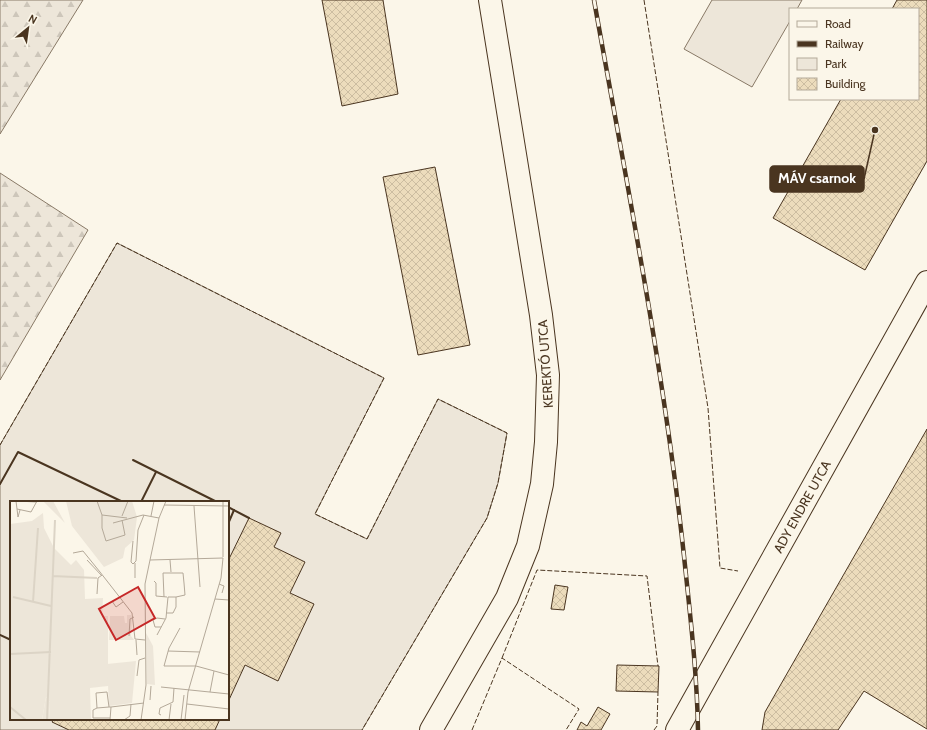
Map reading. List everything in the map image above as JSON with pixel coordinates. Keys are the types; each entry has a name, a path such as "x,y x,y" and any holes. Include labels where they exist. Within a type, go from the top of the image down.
{"street":[{"name":"KEREKTÓ UTCA","path":"431,730 507,598 528,546 542,484 546,442 548,375 541,314 490,0"},
{"name":"ADY ENDRE UTCA","path":"677,730 927,282"}],"green space":[{"path":"0,0 83,0 0,134"},
{"path":"712,0 802,0 798,8 789,8 789,23 752,87 684,49"},
{"path":"0,173 88,230 0,380"},
{"path":"117,243 384,378 315,514 367,539 438,399 507,433 498,483 487,518 362,730 0,730 0,445"}],"building":[{"path":"322,0 383,0 398,94 342,106"},
{"path":"897,0 927,0 927,161 865,270 773,218 840,100 919,100 919,8 893,8"},
{"path":"435,167 470,345 418,355 383,177"},
{"path":"927,429 927,729 864,691 838,730 762,730 765,712"},
{"path":"249,518 281,533 274,547 305,562 290,593 314,604 278,681 245,665 229,700 229,559"},
{"path":"555,585 568,587 564,610 551,609"},
{"path":"617,665 659,666 658,692 616,691"},
{"path":"598,707 610,714 601,730 577,730 581,722 587,726"},
{"path":"53,720 220,720 215,730 69,730 52,722"}],"railway":[{"path":"594,0 644,278 676,486 691,621 698,730"}],"fence":[{"path":"644,0 708,408 720,568 738,571"},
{"path":"0,445 117,243 384,378 315,514 367,539 438,399 507,433 498,483 487,518 362,730"},
{"path":"502,658 537,570 647,576 658,666"},
{"path":"472,730 502,658 579,709 566,730"},
{"path":"654,730 657,726 658,692"}],"wall":[{"path":"0,484 18,452 121,501"},
{"path":"133,460 215,501"},
{"path":"142,501 156,472"},
{"path":"229,508 249,518"},
{"path":"229,522 234,510"},
{"path":"0,635 10,640"}],"place":[{"name":"MÁV csarnok","path":"875,130"}]}
